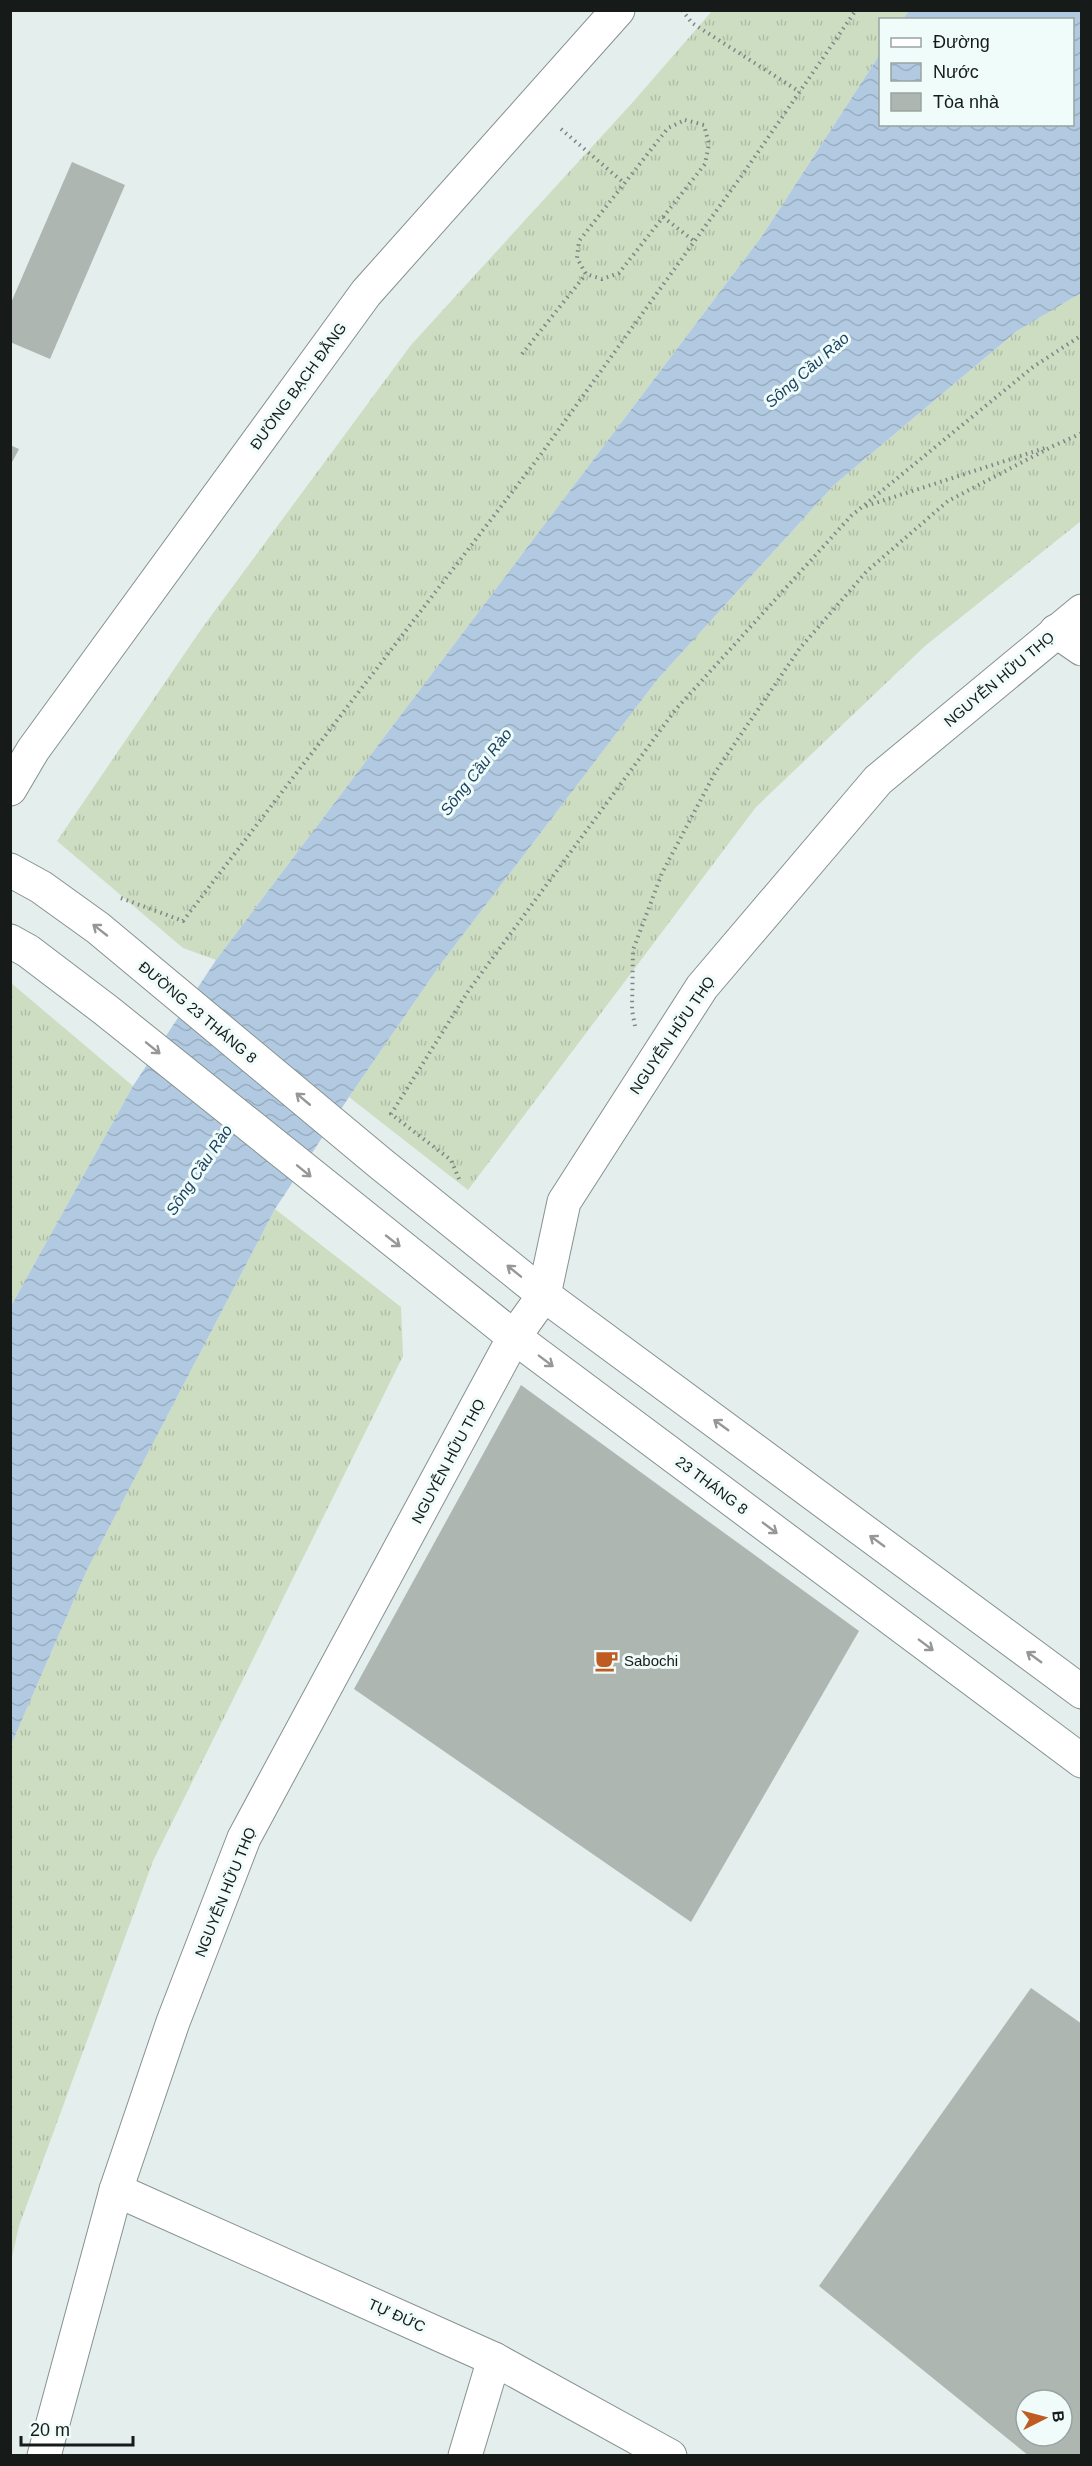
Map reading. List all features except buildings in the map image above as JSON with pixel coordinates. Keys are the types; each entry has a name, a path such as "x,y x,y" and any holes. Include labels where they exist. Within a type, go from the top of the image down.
{"street":[{"name":"ĐƯỜNG BẠCH ĐẰNG","path":"10,789 33,750 366,293 618,10"},
{"name":"NGUYỄN HỮU THỌ","path":"44,2456 116,2190 173,2022 244,1838 514,1337 544,1295 564,1202 702,987 878,780 1073,630"},
{"name":"ĐƯỜNG 23 THÁNG 8","path":"10,870 41,887 98,928 380,1163 544,1295"},
{"name":"23 THÁNG 8","path":"10,941 28,951 107,1011 514,1337 1082,1761"},
{"path":"544,1295 1082,1692"},
{"name":"TỰ ĐỨC","path":"116,2190 494,2359 670,2456"},
{"path":"465,2456 494,2359"}],"path":[{"path":"682,10 692,23 800,92"},
{"path":"119,897 183,921 539,457 856,10"},
{"path":"534,105 624,183"},
{"path":"686,120 704,124 709,144 705,164 663,217 619,273 602,279 586,274 578,258 579,241 624,183 668,128 686,120"},
{"path":"663,217 694,241"},
{"path":"522,354 586,274"},
{"path":"460,1181 451,1160 391,1114 469,990 676,709 851,516 1033,367 1082,335"},
{"path":"645,1075 632,1010 633,950 662,873 716,771 800,648 867,571 948,501 1082,433"},
{"path":"863,507 1057,444"}],"green space":[{"path":"712,11 909,11 904,18 879,18 879,56 762,236 216,960 183,948 57,841 200,631 411,345 633,102"},
{"path":"1081,293 1081,521 925,646 756,807 468,1190 349,1097 440,965 657,680 834,485 1017,331"},
{"path":"11,983 133,1086 11,1306"},
{"path":"275,1209 401,1307 403,1356 153,1861 19,2226 11,2261 11,1745 87,1570"}],"water":[{"name":"Sông Cầu Rào","path":"909,11 1081,11 1081,293 1017,331 834,485 657,680 440,965 275,1209 87,1570 11,1745 11,1306 133,1086 216,960 762,236 879,56 879,126 1074,126 1074,18 904,18"}],"place":[{"name":"Sabochi","path":"606,1660"}]}
